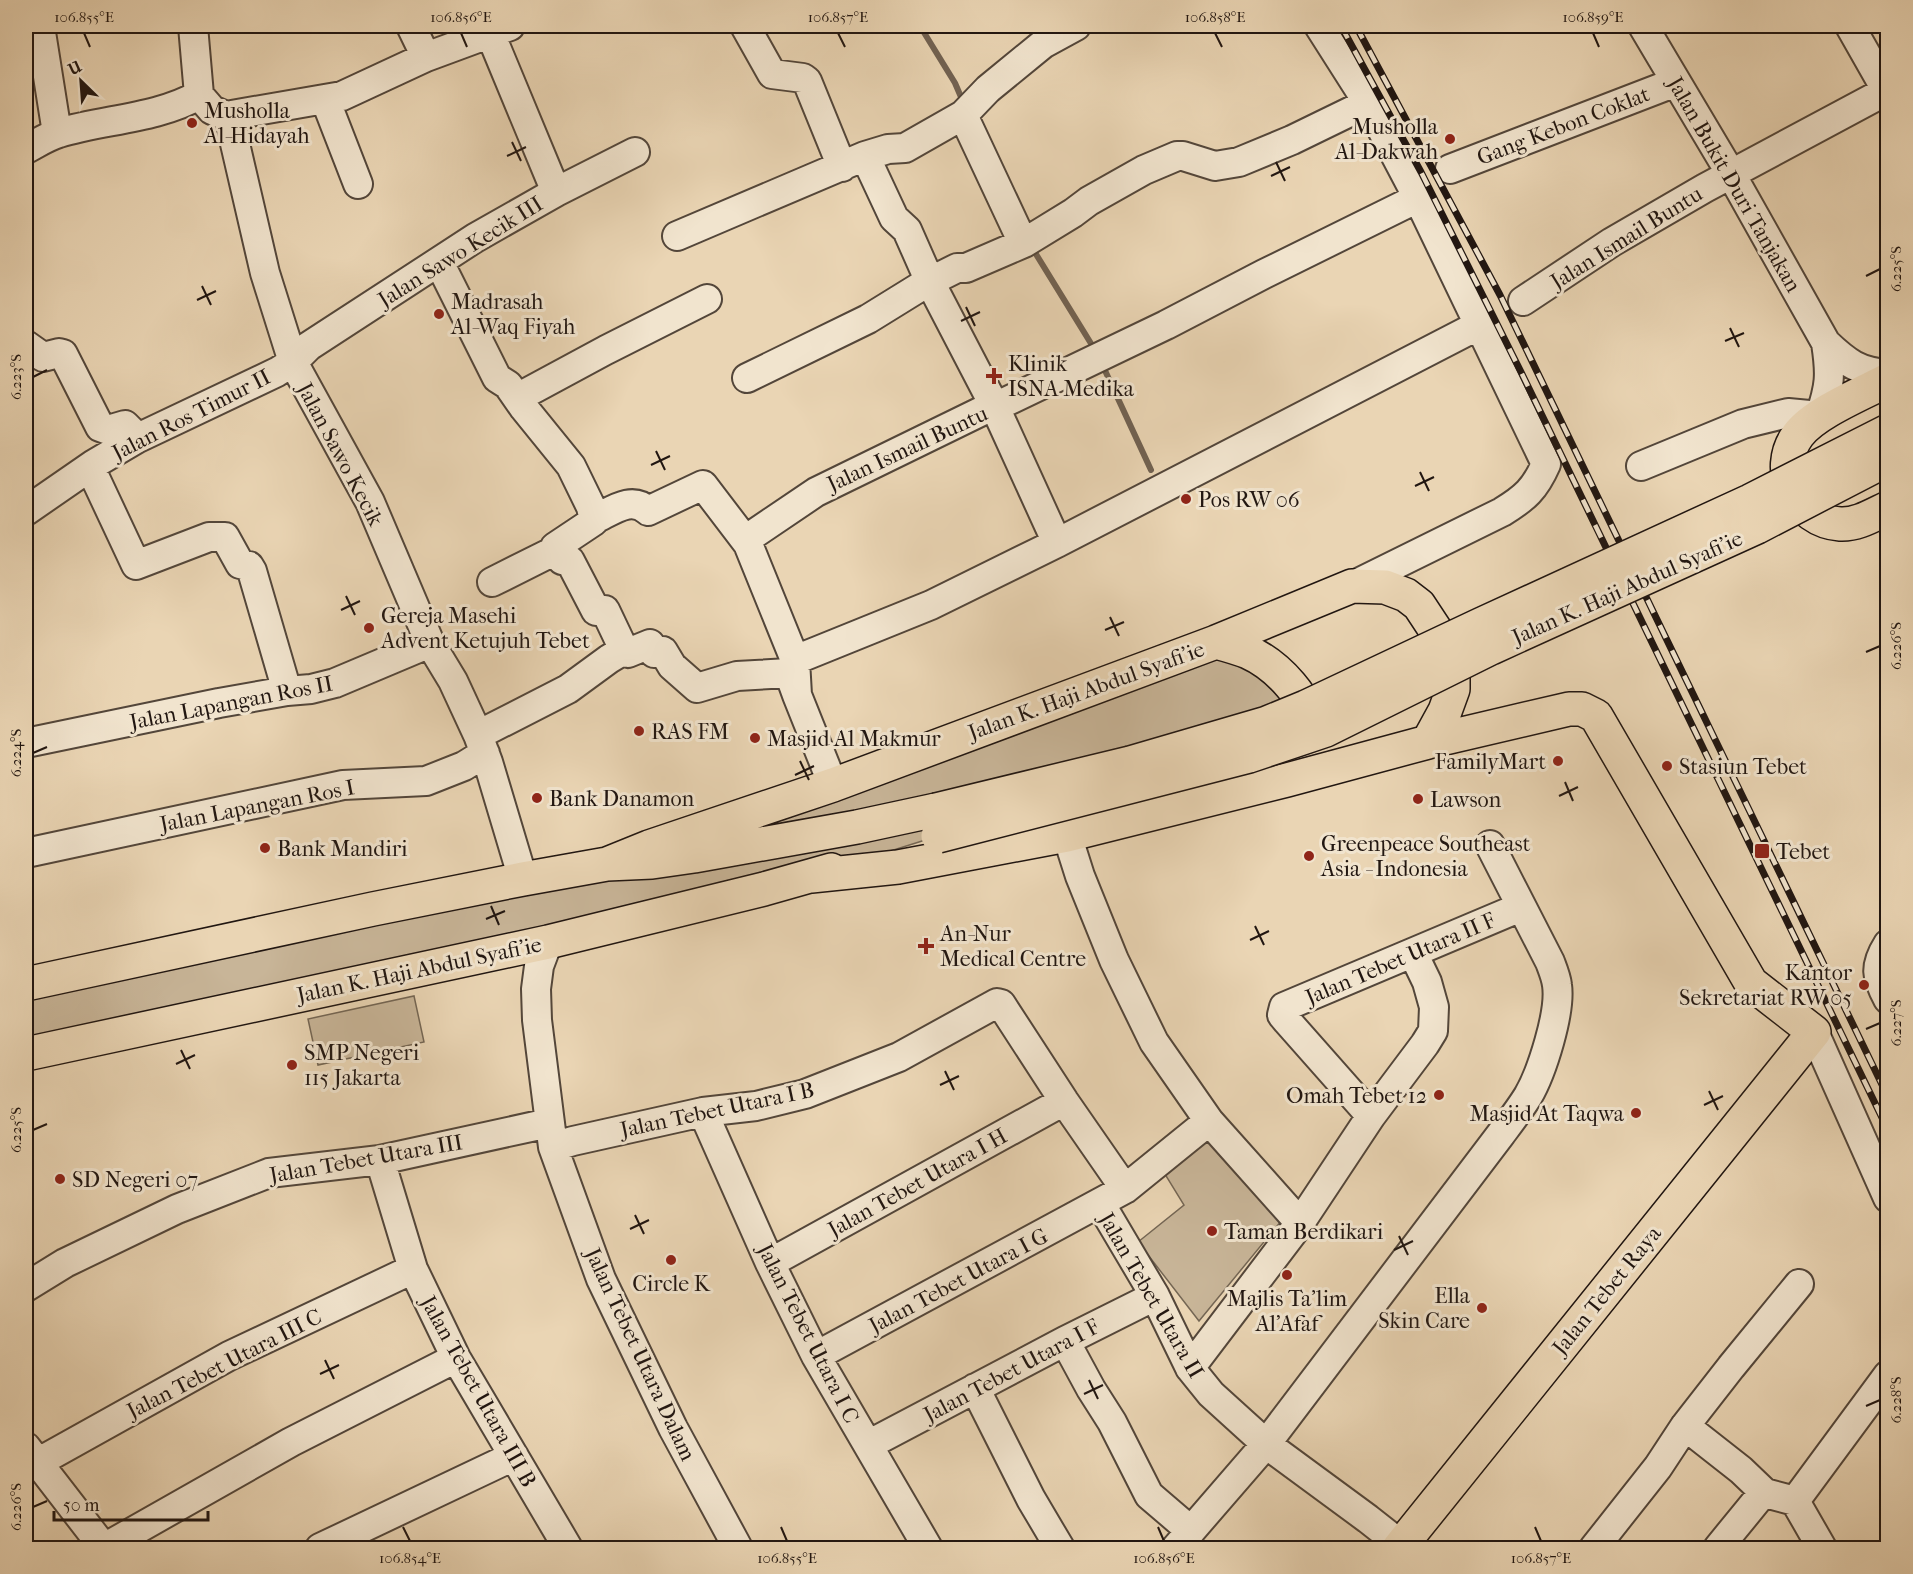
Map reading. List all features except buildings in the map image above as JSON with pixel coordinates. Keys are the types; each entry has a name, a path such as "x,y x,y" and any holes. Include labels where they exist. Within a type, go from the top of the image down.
{"main road":[{"path":"1887,380 1808,424 1797,435 1788,463 1788,478 1801,505 1826,521 1840,524 1855,523 1887,508"},
{"name":"Jalan K. Haji Abdul Syafi'ie","path":"812,876 937,823 1276,719 1306,707 1750,501 1887,431"},
{"name":"Jalan K. Haji Abdul Syafi'ie","path":"26,984 523,879 607,864 652,862 694,856 857,826 937,823 1249,756 1326,730 1491,648 1758,527 1887,459"},
{"name":"Jalan K. Haji Abdul Syafi'ie","path":"607,864 649,847 833,785 1216,642 1352,586 1384,586 1406,595 1419,605 1450,652 1453,664 1453,689 1445,711 1428,742"},
{"path":"1216,642 1250,653 1262,661 1300,696 1309,713 1313,745 1298,770 1287,780"},
{"name":"Jalan K. Haji Abdul Syafi'ie","path":"26,1054 548,942 812,876 898,867 1067,835 1428,742 1574,708 1596,716 1751,983 1814,1032"},
{"name":"Jalan Tebet Raya","path":"1400,1547 1814,1032"}],"street":[{"path":"40,26 57,133"},
{"path":"193,26 199,95 212,111 226,116 342,96 426,57 500,29 556,192"},
{"path":"411,26 426,57"},
{"path":"745,26 772,74 803,78 807,81 854,162 894,218 907,230 930,282 995,407 1057,543"},
{"path":"677,236 854,162 888,149 904,148 968,110 1038,35 1076,26"},
{"path":"1319,26 1368,103 1418,198 1546,464 1539,479 1524,499 1352,586"},
{"name":"Jalan Bukit Duri Tanjakan","path":"1643,26 1731,174 1827,343 1840,356 1860,369 1887,374"},
{"path":"1850,26 1887,91"},
{"name":"Gang Kebon Coklat","path":"1450,169 1676,82"},
{"name":"Jalan Ismail Buntu","path":"1523,301 1612,243 1731,174 1887,91"},
{"path":"26,149 57,133 140,116 199,95"},
{"path":"325,99 358,184"},
{"path":"747,378 868,319 957,268 966,268 1027,241 1089,201 1144,170 1177,156 1215,166 1239,162 1292,140 1368,103"},
{"path":"968,110 1027,241"},
{"name":"Jalan Sawo Kecik","path":"226,116 230,122 265,273 293,362 370,502 430,643 453,681 482,744 523,879"},
{"name":"Jalan Sawo Kecik III","path":"293,362 309,346 475,238 556,192 635,152"},
{"name":"Jalan Ismail Buntu","path":"746,540 816,492 1166,325 1418,198"},
{"path":"439,262 496,378 508,385 571,466 595,519"},
{"path":"517,398 708,299"},
{"path":"795,660 931,605 1057,543 1479,325"},
{"name":"Jalan Bukit Duri Tanjakan","path":"1820,416 1830,378 1827,343"},
{"path":"26,345 43,357 63,354 100,427 108,430 125,425 138,438"},
{"name":"Jalan Ros Timur II","path":"26,511 90,467 138,438 277,372 293,362"},
{"path":"1641,466 1743,424 1788,413 1820,416"},
{"path":"90,467 136,565 209,537 225,537 240,564 249,566 252,571 287,691"},
{"path":"492,582 554,551 555,547 595,519 630,503 642,505 648,511 703,484 746,540 795,660 797,695"},
{"path":"554,551 562,560 570,561 596,611 605,610 624,650 628,653 650,644 654,653 663,651 672,666 697,688 737,676 789,673 833,785"},
{"name":"Jalan Lapangan Ros II","path":"26,743 287,691 311,689 335,683 430,643"},
{"name":"Jalan Lapangan Ros I","path":"26,853 343,785 426,781 464,766 482,744 624,650"},
{"path":"1067,835 1080,876 1114,960 1154,1042 1209,1121 1300,1223"},
{"path":"1065,1341 1091,1389 1113,1422 1149,1495 1184,1540 1266,1443 1494,1144 1527,1097 1543,1064 1553,1021 1557,986 1550,962 1490,845"},
{"name":"Jalan Tebet Utara II F","path":"1371,1116 1287,1021 1282,1012 1285,1006 1521,907"},
{"name":"Jalan Tebet Utara Dalam","path":"548,942 539,966 536,989 537,1020 551,1135 601,1279 673,1428 738,1548"},
{"path":"1887,944 1877,970 1880,985 1887,999"},
{"path":"1190,1368 1300,1223 1371,1116 1433,1031 1434,1007 1413,953"},
{"name":"Jalan Tebet Utara I B","path":"551,1135 573,1141 703,1112 756,1106 804,1094 899,1057 996,1003 1001,1004 1125,1189"},
{"path":"1814,1032 1887,1198"},
{"name":"Jalan Tebet Utara I H","path":"770,1263 1064,1101"},
{"name":"Jalan Tebet Utara I C","path":"703,1112 770,1263 816,1356 927,1548"},
{"name":"Jalan Tebet Utara I G","path":"816,1356 1125,1189 1209,1121"},
{"name":"Jalan Tebet Utara III","path":"26,1287 65,1263 177,1209 269,1173 380,1160 551,1135"},
{"name":"Jalan Tebet Utara III B","path":"380,1160 413,1269 456,1358 567,1548"},
{"name":"Jalan Tebet Utara II","path":"1100,1203 1155,1296 1190,1368 1211,1394 1266,1443 1368,1519 1400,1547"},
{"name":"Jalan Tebet Utara III C","path":"31,1455 229,1356 413,1269"},
{"path":"1594,1548 1658,1467 1685,1426 1799,1284"},
{"name":"Jalan Tebet Utara I F","path":"868,1445 1155,1296"},
{"path":"31,1455 104,1548 291,1442 456,1358"},
{"path":"1796,1501 1887,1375"},
{"path":"975,1388 1031,1499 1060,1548"},
{"path":"1685,1426 1741,1470 1765,1493 1796,1501 1822,1548"},
{"path":"320,1548 514,1456"},
{"path":"1718,1548 1765,1493"}],"shaded area":[{"path":"1216,642 1300,696 938,836 811,876 26,1054 26,984 607,864"},
{"path":"414,996 424,1042 318,1065 308,1019"},
{"name":"Taman Berdikari","path":"1207,1135 1282,1220 1199,1321 1138,1242 1184,1205 1163,1171"}],"waterway":[{"path":"920,26 955,83 964,104"},
{"path":"1031,246 1095,350"},
{"path":"1102,364 1151,470"}],"railway":[{"path":"1341,26 1421,172 1522,374 1888,1130"},
{"path":"1356,26 1500,295 1888,1097"}],"place":[{"name":"Musholla Al-Hidayah","path":"192,123"},
{"name":"Musholla Al-Dakwah","path":"1450,139"},
{"name":"Madrasah Al-Waq Fiyah","path":"439,314"},
{"name":"Klinik ISNA Medika","path":"994,376"},
{"name":"Pos RW 06","path":"1186,499"},
{"name":"Gereja Masehi Advent Ketujuh Tebet","path":"369,628"},
{"name":"RAS FM","path":"639,731"},
{"name":"Masjid Al Makmur","path":"755,738"},
{"name":"FamilyMart","path":"1558,761"},
{"name":"Stasiun Tebet","path":"1667,766"},
{"name":"Bank Danamon","path":"537,798"},
{"name":"Lawson","path":"1418,799"},
{"name":"Bank Mandiri","path":"265,848"},
{"name":"Tebet","path":"1762,851"},
{"name":"Greenpeace Southeast Asia - Indonesia","path":"1309,856"},
{"name":"An-Nur Medical Centre","path":"926,946"},
{"name":"Kantor Sekretariat RW 05","path":"1864,985"},
{"name":"SMP Negeri 115 Jakarta","path":"292,1065"},
{"name":"Omah Tebet 12","path":"1439,1095"},
{"name":"Masjid At Taqwa","path":"1636,1113"},
{"name":"SD Negeri 07","path":"60,1179"},
{"name":"Taman Berdikari","path":"1212,1231"},
{"name":"Circle K","path":"671,1260"},
{"name":"Majlis Ta'lim Al'Afaf","path":"1287,1275"},
{"name":"Ella Skin Care","path":"1482,1308"}]}
